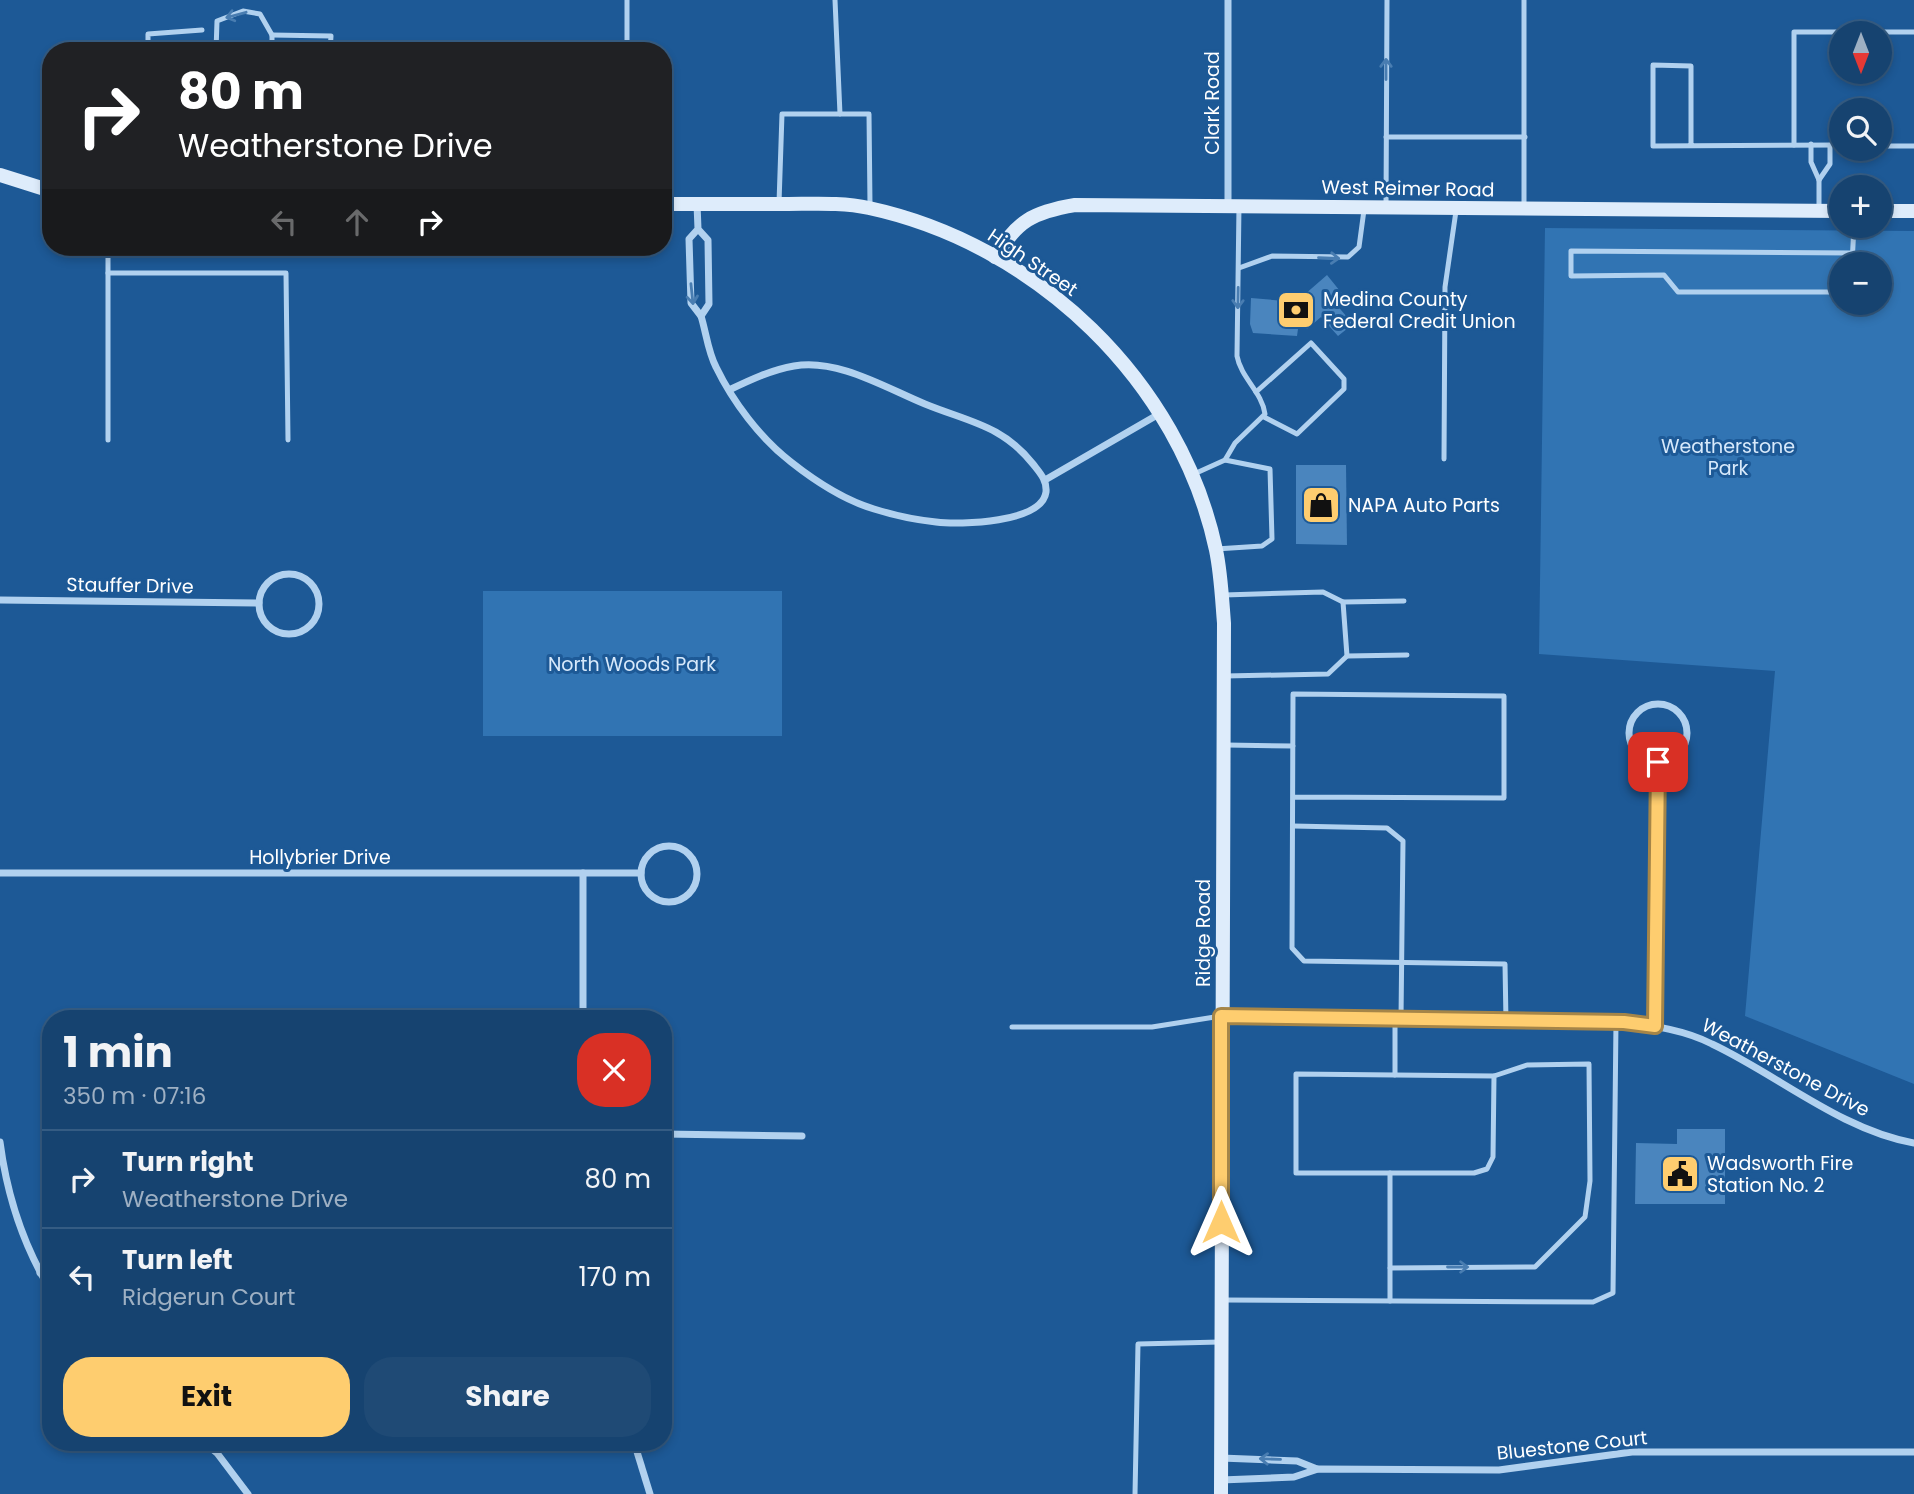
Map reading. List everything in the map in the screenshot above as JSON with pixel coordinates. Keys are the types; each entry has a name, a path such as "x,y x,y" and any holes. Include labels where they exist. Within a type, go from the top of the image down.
{"main road":[{"path":"0,175 42,188"},
{"name":"West Reimer Road","path":"995,257 1009,235 1026,219 1048,209 1132,203 1829,210"},
{"name":"High Street","path":"672,204 852,205 870,208 932,226 995,257 1045,288 1113,351 1160,414 1191,475 1216,550 1224,624"},
{"path":"1892,211 1914,211"},
{"name":"Ridge Road","path":"1221,1487 1224,624"}],"street":[{"name":"Clark Road","path":"1228,0 1233,205"},
{"path":"697,204 698,229 708,240 709,304 701,316"},
{"path":"698,229 689,239 691,303 701,316 715,365 729,390 764,438 790,462 836,493 873,509 937,523 1012,517 1035,510 1046,495 1045,480 1018,446 988,426 832,368 795,365 760,375 729,390"},
{"path":"1045,480 1160,414"},
{"path":"291,575 308,582 318,598 318,607 310,625 292,634 272,629 260,613 259,603 265,586 281,576 291,575"},
{"name":"Stauffer Drive","path":"0,600 259,603"},
{"path":"1656,704 1674,708 1686,723 1687,732 1686,741 1676,756 1658,762 1640,755 1629,739 1632,720 1646,706 1656,704"},
{"path":"1655,1026 1658,762"},
{"path":"670,846 686,852 696,866 697,875 690,892 673,901 654,898 647,891 641,873 646,857 653,851 670,846"},
{"name":"Hollybrier Drive","path":"0,873 641,873"},
{"path":"583,873 583,1010"},
{"name":"Weatherstone Drive","path":"1221,1016 1616,1022 1655,1026 1712,1043 1849,1119 1879,1133 1914,1143"},
{"path":"672,1134 802,1136"},
{"path":"0,1142 12,1207 42,1276"},
{"path":"215,1451 248,1494"},
{"path":"637,1451 649,1494"},
{"name":"Bluestone Court","path":"1221,1487 1294,1477 1318,1469 1499,1470 1632,1452 1914,1452"},
{"name":"Bluestone Court","path":"1221,1458 1297,1461 1318,1469"}],"lane":[{"path":"626,42 627,0"},
{"path":"835,0 840,114"},
{"path":"1386,207 1387,0"},
{"path":"1524,0 1524,208"},
{"path":"216,42 217,21 243,11 261,14 272,35 272,42"},
{"path":"148,42 148,34 201,30"},
{"path":"1794,145 1794,32 1914,32"},
{"path":"272,35 331,36 331,42"},
{"path":"1691,146 1691,66 1653,65 1653,146 1691,146 1829,145"},
{"path":"779,204 782,114 869,114 870,208"},
{"path":"1386,137 1525,137"},
{"path":"1811,145 1811,162 1819,180 1819,210"},
{"path":"1892,146 1914,146"},
{"path":"1819,180 1830,161"},
{"path":"1225,460 1235,443 1264,417 1264,407 1240,370 1237,356 1238,268 1233,205"},
{"path":"1238,268 1272,256 1348,257 1359,247 1364,207"},
{"path":"1444,459 1445,287 1456,208"},
{"path":"1829,254 1571,251 1571,276 1664,275 1678,292 1829,292"},
{"path":"108,256 108,440"},
{"path":"108,273 286,272 289,440"},
{"path":"1256,392 1311,344 1344,379 1344,389 1297,434 1264,417"},
{"path":"1191,475 1225,460 1270,469 1272,538 1262,545 1216,550"},
{"path":"1222,595 1323,592 1343,602 1404,601"},
{"path":"1343,602 1347,656"},
{"path":"1224,676 1328,674 1347,656 1407,655"},
{"path":"1293,797 1504,798 1504,696 1293,694 1292,948 1304,961 1505,964 1506,1021"},
{"path":"1223,745 1293,746"},
{"path":"1293,826 1387,828 1403,841 1401,962 1395,1075"},
{"path":"1012,1027 1152,1027 1221,1016"},
{"path":"1221,1300 1593,1302 1613,1293 1616,1022"},
{"path":"1390,1268 1535,1267 1585,1217 1590,1181 1589,1064 1527,1065 1494,1076 1296,1074 1296,1173 1474,1173 1487,1169 1493,1157 1494,1076"},
{"path":"1390,1173 1390,1301"},
{"path":"1135,1494 1138,1344 1221,1342"}],"green space":[{"name":"Weatherstone Park","path":"1545,228 1829,230 1829,238 1892,238 1892,231 1914,231 1914,1084 1745,1016 1775,671 1539,654"},
{"name":"North Woods Park","path":"483,591 782,591 782,736 483,736"}],"building":[{"name":"Medina County Federal Credit Union","path":"1327,275 1344,296 1335,303 1353,324 1338,336 1321,317 1307,329 1298,329 1297,336 1253,333 1250,324 1251,298 1296,302"},
{"name":"NAPA Auto Parts","path":"1296,465 1346,465 1347,545 1296,544"},
{"name":"Wadsworth Fire Station No. 2","path":"1677,1129 1725,1129 1725,1204 1635,1204 1636,1143 1677,1144"}],"place":[{"name":"Medina County Federal Credit Union","path":"1296,310"},
{"name":"NAPA Auto Parts","path":"1321,505"},
{"name":"Wadsworth Fire Station No. 2","path":"1680,1174"}],"route":[{"path":"1221,1222 1221,1016 1624,1022 1655,1026 1658,762"}]}
